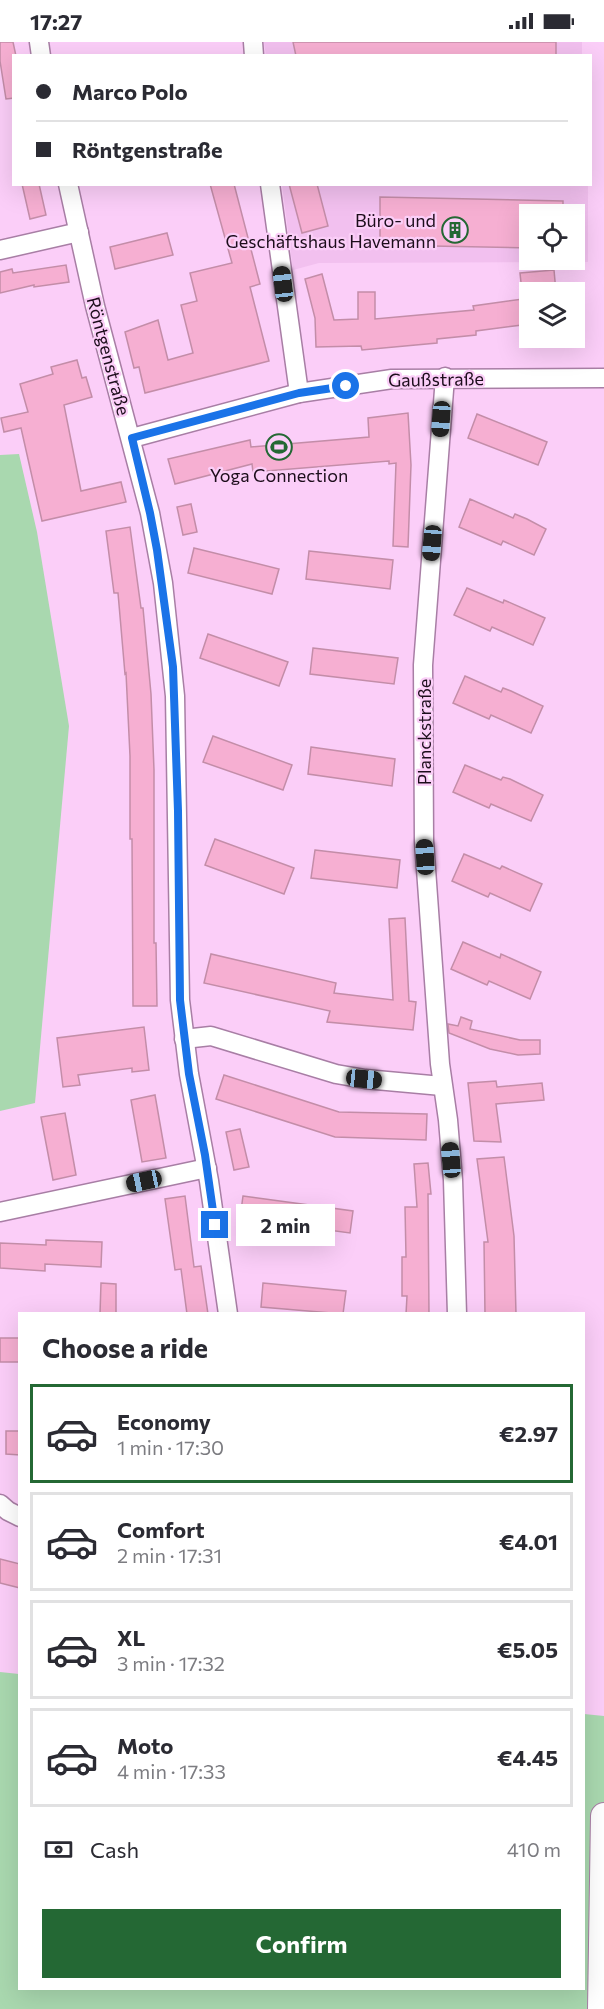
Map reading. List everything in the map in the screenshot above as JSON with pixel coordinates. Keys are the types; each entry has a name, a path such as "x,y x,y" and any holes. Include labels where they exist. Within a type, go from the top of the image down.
{"main road":[{"path":"601,2009 604,1816"}],"street":[{"name":"Röntgenstraße","path":"68,186 95,306 132,438 157,550 173,667 178,811 180,1000 184,1039 207,1168 228,1312"},
{"path":"270,186 299,393"},
{"path":"0,250 79,232"},
{"name":"Planckstraße","path":"445,378 423,665 424,849 442,1086 448,1120 453,1180 457,1312"},
{"name":"Gaußstraße","path":"132,438 299,393 392,379 604,378"},
{"path":"184,1039 211,1036 336,1074 364,1079 442,1086"},
{"path":"0,1212 207,1168"},
{"path":"0,1504 18,1516"}],"shaded area":[{"path":"264,42 582,42 582,54 266,54"},
{"path":"282,186 588,186 588,262 585,262 585,204 519,204 519,262 319,263 293,270"}],"green space":[{"path":"19,454 37,532 69,726 35,1103 0,1111 0,455"},
{"path":"0,1672 18,1674 18,1990 585,1990 585,1714 604,1716 604,2009 0,2009"}],"building":[{"path":"0,42 13,42 16,54 12,54 12,98 6,99 0,61"},
{"path":"293,42 556,42 556,54 296,54"},
{"path":"22,186 39,186 46,215 30,219"},
{"path":"211,186 235,186 260,284 250,287 269,361 145,393 139,367 134,368 125,332 158,320 168,360 193,353 181,305 197,301 190,273 232,263"},
{"path":"290,186 318,186 328,226 302,233"},
{"name":"Büro- und Geschäftshaus Havemann","path":"380,197 563,201 563,204 519,204 519,248 380,245"},
{"path":"167,233 173,255 115,269 110,247"},
{"path":"66,265 69,282 34,287 34,285 0,293 0,272 12,269 13,273"},
{"path":"554,270 555,282 521,282 520,273"},
{"path":"322,274 334,320 358,319 358,292 375,292 375,319 474,310 473,306 519,300 519,325 476,331 476,335 437,339 437,343 362,350 361,346 316,347 315,318 305,279"},
{"path":"77,360 82,378 86,377 92,397 64,405 81,491 121,482 126,502 42,521 21,428 4,432 1,418 28,412 20,384 53,374 51,367"},
{"path":"408,413 411,465 408,547 393,546 396,463 389,464 389,461 253,472 252,464 175,484 168,459 250,440 251,447 369,437 368,418"},
{"path":"477,414 547,442 538,465 468,438"},
{"path":"470,499 513,518 515,514 546,529 534,555 503,541 501,545 459,527"},
{"path":"191,504 197,532 183,535 177,507"},
{"path":"130,527 141,608 143,608 151,694 157,1006 133,1006 132,839 130,839 130,756 126,673 118,593 114,593 106,531"},
{"path":"194,548 279,569 272,594 188,573"},
{"path":"309,551 393,560 390,589 306,579"},
{"path":"467,588 503,603 504,600 545,618 533,645 492,627 490,631 454,615"},
{"path":"208,634 288,662 279,686 200,658"},
{"path":"313,648 398,658 394,684 310,674"},
{"path":"465,676 501,692 503,688 511,691 543,706 531,733 491,715 489,719 453,703"},
{"path":"213,736 292,765 283,790 203,762"},
{"path":"311,747 395,759 392,786 308,774"},
{"path":"465,765 501,780 503,777 510,779 543,795 531,821 491,804 489,808 453,792"},
{"path":"215,839 294,868 284,894 205,865"},
{"path":"315,850 400,860 397,888 311,878"},
{"path":"464,854 500,869 502,866 542,884 530,911 490,893 488,897 452,881"},
{"path":"405,918 409,1001 416,1002 413,1030 327,1022 330,1011 204,983 211,954 336,983 334,993 393,1000 389,919"},
{"path":"463,942 500,958 501,954 541,972 530,999 489,981 487,985 451,969"},
{"path":"461,1017 472,1021 470,1029 520,1040 540,1040 540,1054 518,1055 490,1049 449,1033 448,1024 458,1026"},
{"path":"144,1027 149,1070 132,1072 132,1068 78,1075 80,1085 63,1087 57,1038"},
{"path":"224,1075 339,1112 427,1114 426,1140 335,1137 216,1099"},
{"path":"496,1081 497,1087 542,1083 544,1100 496,1104 501,1142 474,1141 468,1083"},
{"path":"155,1095 166,1158 142,1162 131,1100"},
{"path":"65,1113 76,1175 53,1180 41,1117"},
{"path":"240,1129 249,1167 234,1170 226,1132"},
{"path":"504,1157 514,1236 516,1312 485,1312 484,1242 488,1242 477,1159"},
{"path":"428,1163 431,1194 428,1194 429,1312 406,1312 407,1296 402,1296 402,1257 406,1257 405,1207 417,1207 414,1164"},
{"path":"185,1196 194,1267 201,1266 208,1312 187,1312 181,1269 175,1270 165,1199"},
{"path":"243,1196 353,1211 350,1233 240,1218"},
{"path":"46,1240 102,1242 101,1267 45,1264 45,1271 0,1268 0,1243 46,1245"},
{"path":"101,1283 116,1284 116,1312 100,1312"},
{"path":"263,1283 346,1291 343,1312 261,1307"},
{"path":"0,1338 18,1338 18,1362 0,1362"},
{"path":"6,1431 18,1431 18,1455 6,1454"},
{"path":"0,1559 18,1564 18,1588 0,1583"}],"place":[{"name":"Büro- und Geschäftshaus Havemann","path":"455,230"},
{"name":"Yoga Connection","path":"279,447"}],"route":[{"path":"215,1225 205,1155 189,1074 180,1000 178,811 173,667 168,642 163,583 150,513 132,438 299,393 346,386"}]}
